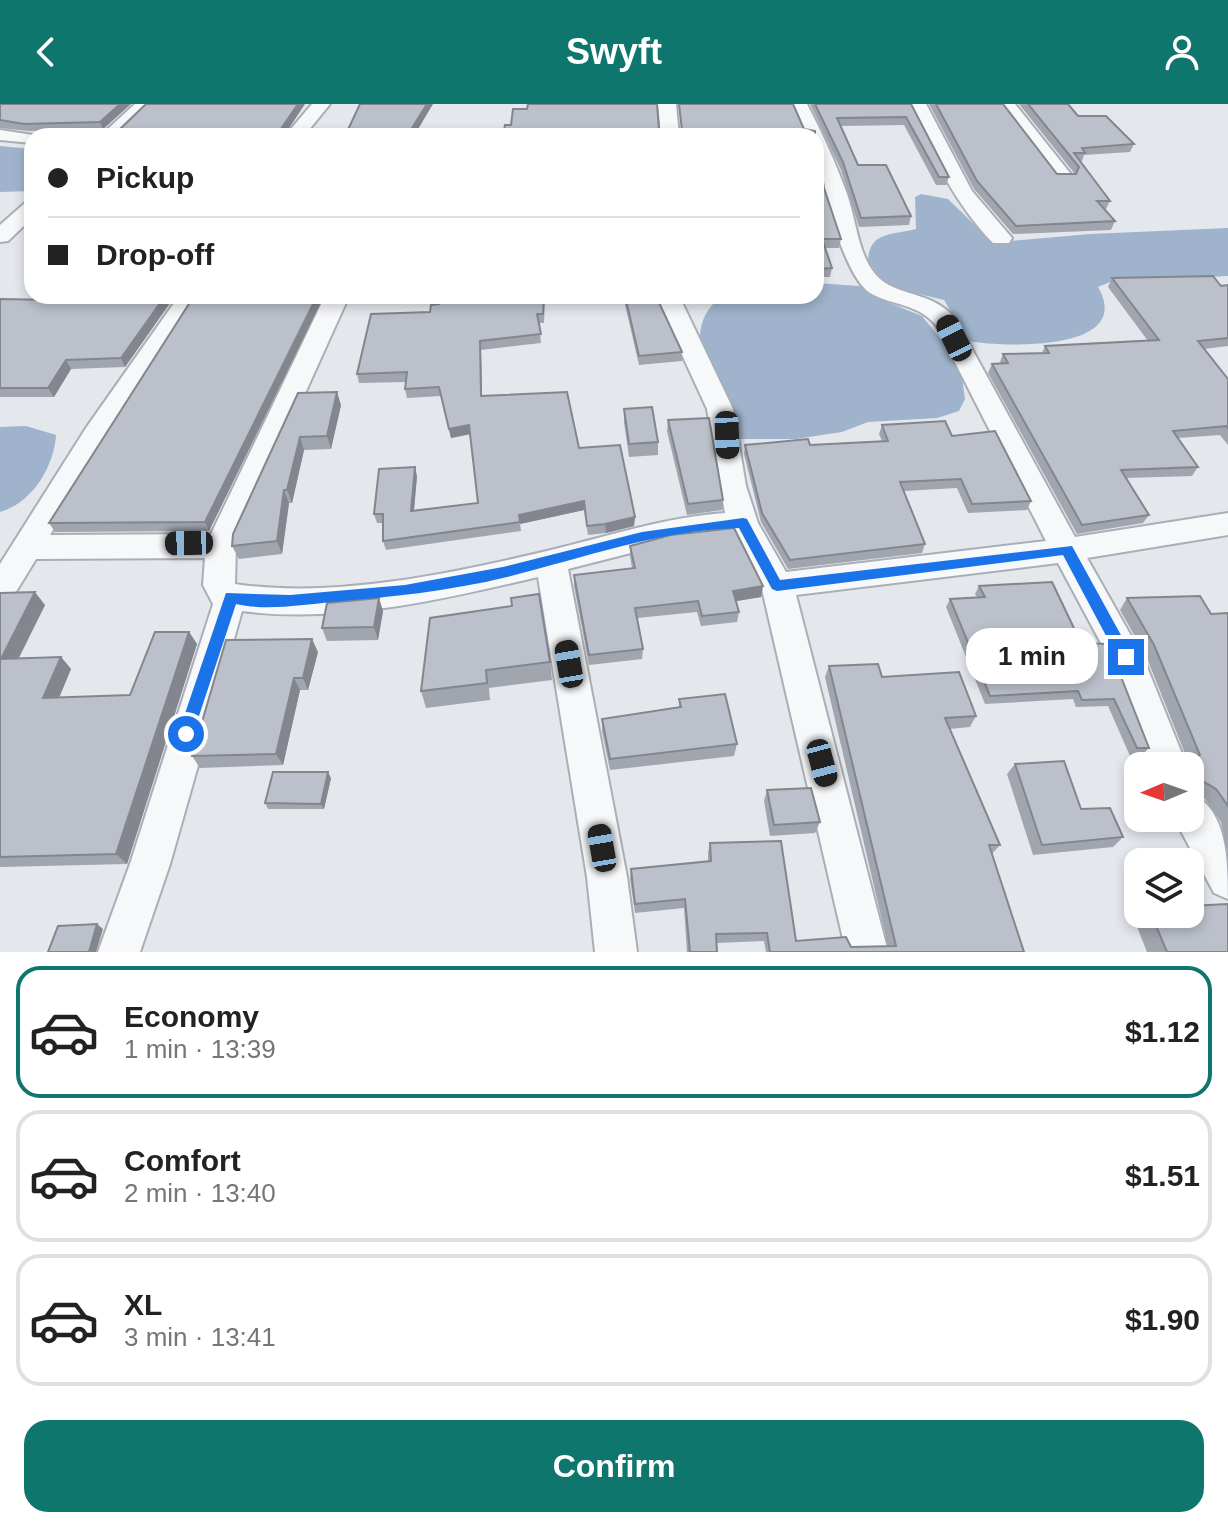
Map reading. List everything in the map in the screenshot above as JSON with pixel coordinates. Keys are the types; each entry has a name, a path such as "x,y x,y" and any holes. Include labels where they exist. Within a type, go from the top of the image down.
{"street":[{"path":"118,128 145,104"},
{"path":"301,128 321,104"},
{"path":"667,104 669,128"},
{"path":"798,104 812,128"},
{"path":"917,104 962,192 983,222 1001,238"},
{"path":"1006,104 1063,177"},
{"path":"0,135 24,137"},
{"path":"824,157 861,271 875,288 930,302 938,310 1126,657 1163,752"},
{"path":"0,236 24,214"},
{"path":"0,591 96,434 185,304"},
{"path":"333,304 259,457 221,546 219,585 224,595 248,601 346,597 454,583 551,562 642,537 743,523"},
{"path":"671,304 720,409 732,486 743,523 777,585 867,952"},
{"path":"777,585 1067,550 1228,524"},
{"path":"27,547 189,543 221,546"},
{"path":"551,562 607,877 616,952"},
{"path":"119,952 158,844 186,734 231,597"},
{"path":"1202,832 1228,879"}],"water":[{"path":"0,146 24,148 24,191 0,192"},
{"path":"921,194 948,199 985,235 999,242 1090,234 1228,228 1228,276 1110,282 1098,287 1105,309 1098,324 1082,335 1034,344 968,341 944,300 886,286 868,261 869,251 878,239 916,229 915,197"},
{"path":"824,284 859,286 880,299 922,316 946,346 962,377 965,399 959,411 937,418 868,422 842,432 796,439 736,439 700,341 705,316 712,305 824,304"},
{"path":"26,426 56,435 51,459 31,492 22,501 0,512 0,427"}],"building":[{"path":"0,104 120,104 100,122 24,124 0,120"},
{"path":"146,104 298,104 282,128 121,128"},
{"path":"360,104 427,104 412,128 349,128"},
{"path":"528,104 657,104 659,128 504,128 505,125 511,125 513,109 527,109"},
{"path":"679,104 793,104 804,128 682,128"},
{"path":"815,104 911,104 949,177 939,177 906,117 837,118 858,165 886,165 911,216 861,218 843,162"},
{"path":"936,104 1003,104 1057,174 1076,174 1079,167 1028,104 1068,104 1078,116 1106,116 1134,144 1082,148 1085,153 1074,153 1110,201 1097,201 1115,221 1016,226 977,181"},
{"path":"824,188 841,239 824,239"},
{"path":"824,245 832,268 824,268"},
{"path":"1213,276 1221,286 1228,285 1228,338 1198,341 1228,379 1228,428 1173,431 1198,467 1121,470 1149,515 1082,525 992,364 1008,363 1003,354 1049,353 1045,346 1159,340 1112,278"},
{"path":"0,299 24,299 24,304 159,304 121,358 66,360 48,388 0,388"},
{"path":"189,304 313,304 205,522 49,523"},
{"path":"544,304 543,314 537,314 541,334 480,341 481,396 567,392 579,448 620,445 635,517 587,526 584,501 519,515 520,522 383,541 383,514 374,514 379,469 415,467 411,511 478,503 469,425 449,429 439,387 405,389 407,372 357,374 371,314 430,312 431,305"},
{"path":"627,304 660,304 682,352 639,356"},
{"path":"337,392 327,436 300,437 287,490 284,490 277,541 232,546 233,534 298,393"},
{"path":"652,407 658,442 629,444 624,409"},
{"path":"709,418 723,500 688,504 668,420"},
{"path":"945,421 952,436 995,431 1031,501 972,504 961,479 900,482 925,544 790,560 762,513 745,445 808,439 810,445 888,441 882,425"},
{"path":"734,528 763,586 733,591 739,612 702,616 698,601 635,608 643,649 589,655 574,575 635,568 630,546 671,535"},
{"path":"1052,582 1081,643 1108,644 1149,748 1137,748 1114,699 1082,700 1078,691 990,696 950,599 985,597 979,586"},
{"path":"35,592 1,659 61,657 43,698 130,695 155,632 189,632 116,854 0,857 0,593"},
{"path":"539,594 550,662 486,670 487,683 421,691 430,618 512,606 511,598"},
{"path":"1200,596 1211,614 1228,613 1228,806 1216,789 1204,782 1204,752 1199,752 1154,645 1127,598"},
{"path":"379,598 374,627 322,628 327,603"},
{"path":"312,639 303,678 294,678 276,754 192,756 226,640"},
{"path":"878,664 882,677 959,672 976,716 945,718 1000,845 989,845 1024,952 770,952 767,933 716,934 717,952 690,952 685,899 635,904 631,869 711,861 710,843 781,841 796,941 846,937 851,947 896,946 829,666"},
{"path":"725,694 737,744 610,759 602,719 681,707 679,699"},
{"path":"1064,761 1081,809 1110,808 1123,837 1042,845 1015,764"},
{"path":"273,772 328,772 321,804 265,803"},
{"path":"811,788 820,822 774,825 767,790"},
{"path":"1228,904 1228,952 1167,952 1157,928 1204,928 1204,905"},
{"path":"97,924 89,952 48,952 58,926"}],"route":[{"path":"186,734 231,597 248,601 346,597 454,583 551,562 642,537 724,523 743,523 777,585 1067,550 1107,628 1126,657"}]}
